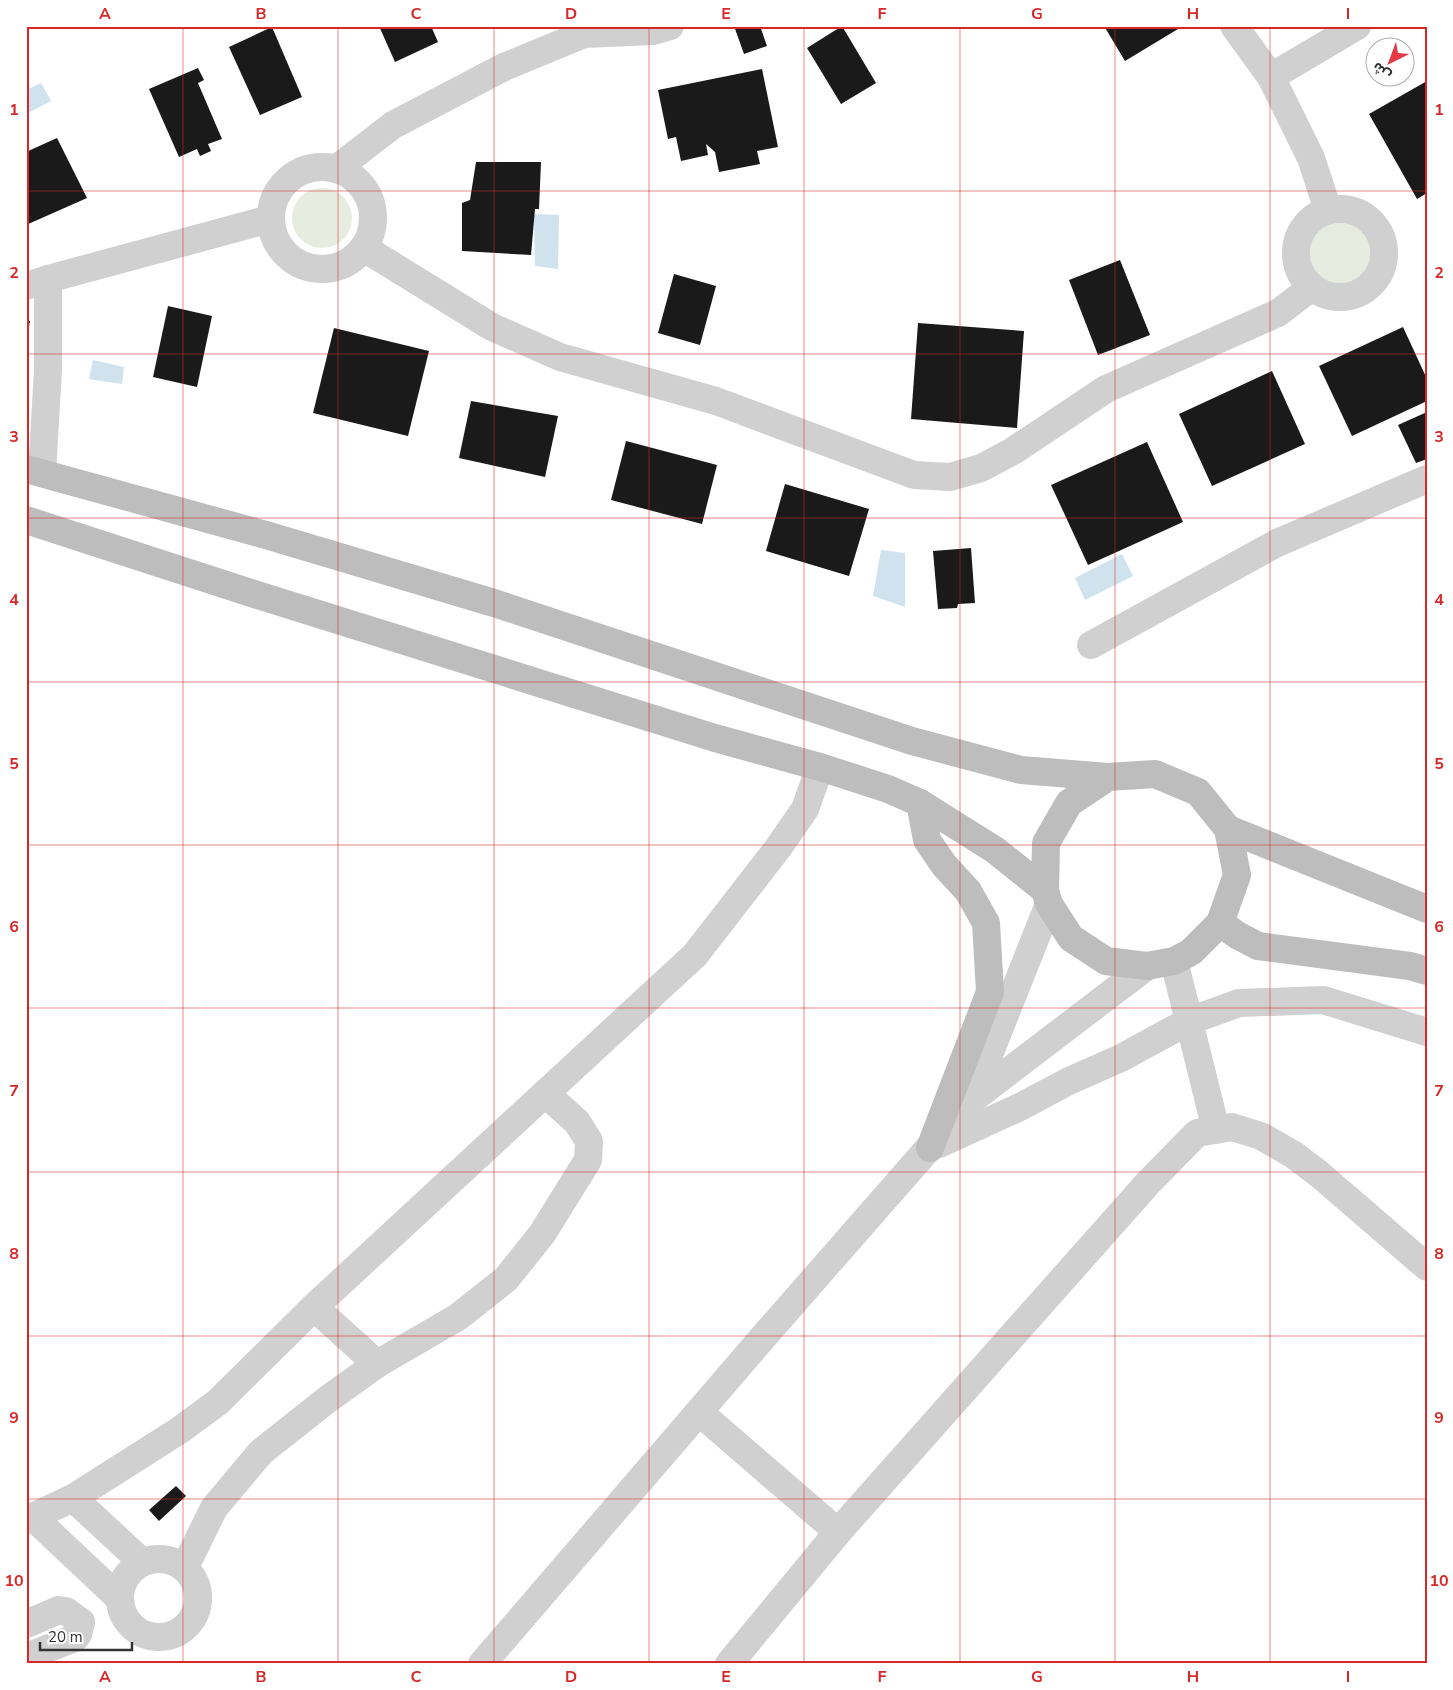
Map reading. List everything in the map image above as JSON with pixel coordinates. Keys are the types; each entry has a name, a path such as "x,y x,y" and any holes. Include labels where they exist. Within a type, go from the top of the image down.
{"street":[{"path":"336,169 393,125 504,67 589,30 653,31 670,26"},
{"path":"1234,26 1271,77 1311,158 1328,210"},
{"path":"1271,77 1357,26"},
{"path":"320,166 336,169 351,176 363,187 371,201 373,217 371,233 364,248 353,259 339,267 323,270 307,267 292,260 281,249 273,234 270,219 272,203 279,188 290,177 305,169 320,166"},
{"path":"1343,209 1358,212 1370,220 1379,232 1384,246 1384,262 1374,282 1355,295 1340,297 1326,294 1312,287 1303,277 1298,264 1296,250 1299,237 1306,225 1315,216 1328,210 1343,209"},
{"path":"270,219 37,282 48,370 34,471 266,535 494,603 912,741 1021,770 1108,778 1155,774 1198,792 1228,829 1427,909"},
{"path":"364,248 492,327 560,357 716,401 914,475 950,477 980,468 1013,451 1106,389 1278,313 1312,287"},
{"path":"1091,645 1277,543 1427,478"},
{"path":"26,520 251,593 715,738 820,766 888,789 920,803 995,850 1047,897 1071,938 1106,961 1147,966 1174,960 1191,952 1220,923 1236,875 1228,829"},
{"path":"120,1603 126,1576 142,1562 153,1558 164,1558 185,1568 197,1586 199,1596 193,1619 180,1631 165,1637 153,1637 143,1634 133,1628 126,1619 120,1603 30,1519 72,1498 180,1430 218,1402 314,1307 695,955 778,848 805,809 820,766"},
{"path":"970,1101 1047,897 1046,843 1069,803 1108,778"},
{"path":"920,803 927,840 944,865 968,891 986,923 990,992 930,1148"},
{"path":"1220,923 1258,946 1410,966 1427,971"},
{"path":"1174,960 1216,1130"},
{"path":"482,1664 700,1413 765,1335 970,1101 1147,966"},
{"path":"930,1148 1121,1058 1189,1021 1239,1003 1323,1000 1427,1032"},
{"path":"185,1568 214,1508 261,1452 328,1399 377,1364 458,1317 506,1279 542,1234 588,1160 589,1141 577,1122 546,1094"},
{"path":"729,1664 838,1532 1148,1182 1197,1134 1232,1127 1261,1136 1294,1155 1319,1174 1427,1267"},
{"path":"314,1307 377,1364"},
{"path":"700,1413 838,1532"},
{"path":"72,1498 142,1562"},
{"path":"26,1657 75,1638 81,1622 120,1603"},
{"path":"26,1624 59,1610 66,1611 81,1622"}],"shaded area":[{"path":"322,188 339,193 347,201 352,218 347,235 339,243 322,248 305,243 297,235 292,218 297,201 305,193"},
{"path":"1340,223 1357,228 1365,236 1370,253 1365,270 1357,278 1340,283 1323,278 1315,270 1310,253 1315,236 1323,228"}],"water":[{"path":"41,83 51,101 26,114 26,90"},
{"path":"534,214 559,215 558,269 535,266"},
{"path":"93,360 124,367 122,384 89,379"},
{"path":"881,550 905,553 905,607 873,596"},
{"path":"1122,554 1133,576 1085,600 1075,578"}],"building":[{"path":"379,26 431,26 438,42 395,62"},
{"path":"734,26 760,26 767,46 744,54"},
{"path":"842,26 876,83 841,104 807,48"},
{"path":"1104,26 1183,26 1125,61"},
{"path":"272,27 302,97 260,115 229,47"},
{"path":"198,68 204,80 198,83 222,139 208,144 211,151 200,156 197,149 179,157 149,89"},
{"path":"762,69 778,147 757,151 760,164 719,172 715,152 706,144 708,155 681,161 676,137 668,139 658,90"},
{"path":"1427,81 1427,193 1417,199 1369,114"},
{"path":"57,138 87,198 26,225 26,152"},
{"path":"476,162 541,162 539,209 535,209 531,255 462,251 462,203 470,200"},
{"path":"1120,260 1150,335 1098,355 1069,280"},
{"path":"674,274 716,286 700,345 658,333"},
{"path":"168,306 212,316 197,387 153,377"},
{"path":"26,320 30,321 27,336 26,335"},
{"path":"918,323 1024,331 1017,428 911,419"},
{"path":"1403,327 1427,379 1427,401 1352,436 1319,366"},
{"path":"334,328 429,351 408,436 313,413"},
{"path":"1272,371 1305,444 1212,486 1179,414"},
{"path":"471,401 558,416 545,477 459,458"},
{"path":"1427,412 1427,459 1416,463 1398,425"},
{"path":"626,441 717,465 702,524 611,500"},
{"path":"1147,442 1183,522 1088,565 1051,485"},
{"path":"785,484 869,509 849,576 766,551"},
{"path":"971,548 975,603 958,604 957,608 938,609 933,551"},
{"path":"176,1486 186,1496 159,1521 149,1510"}]}
